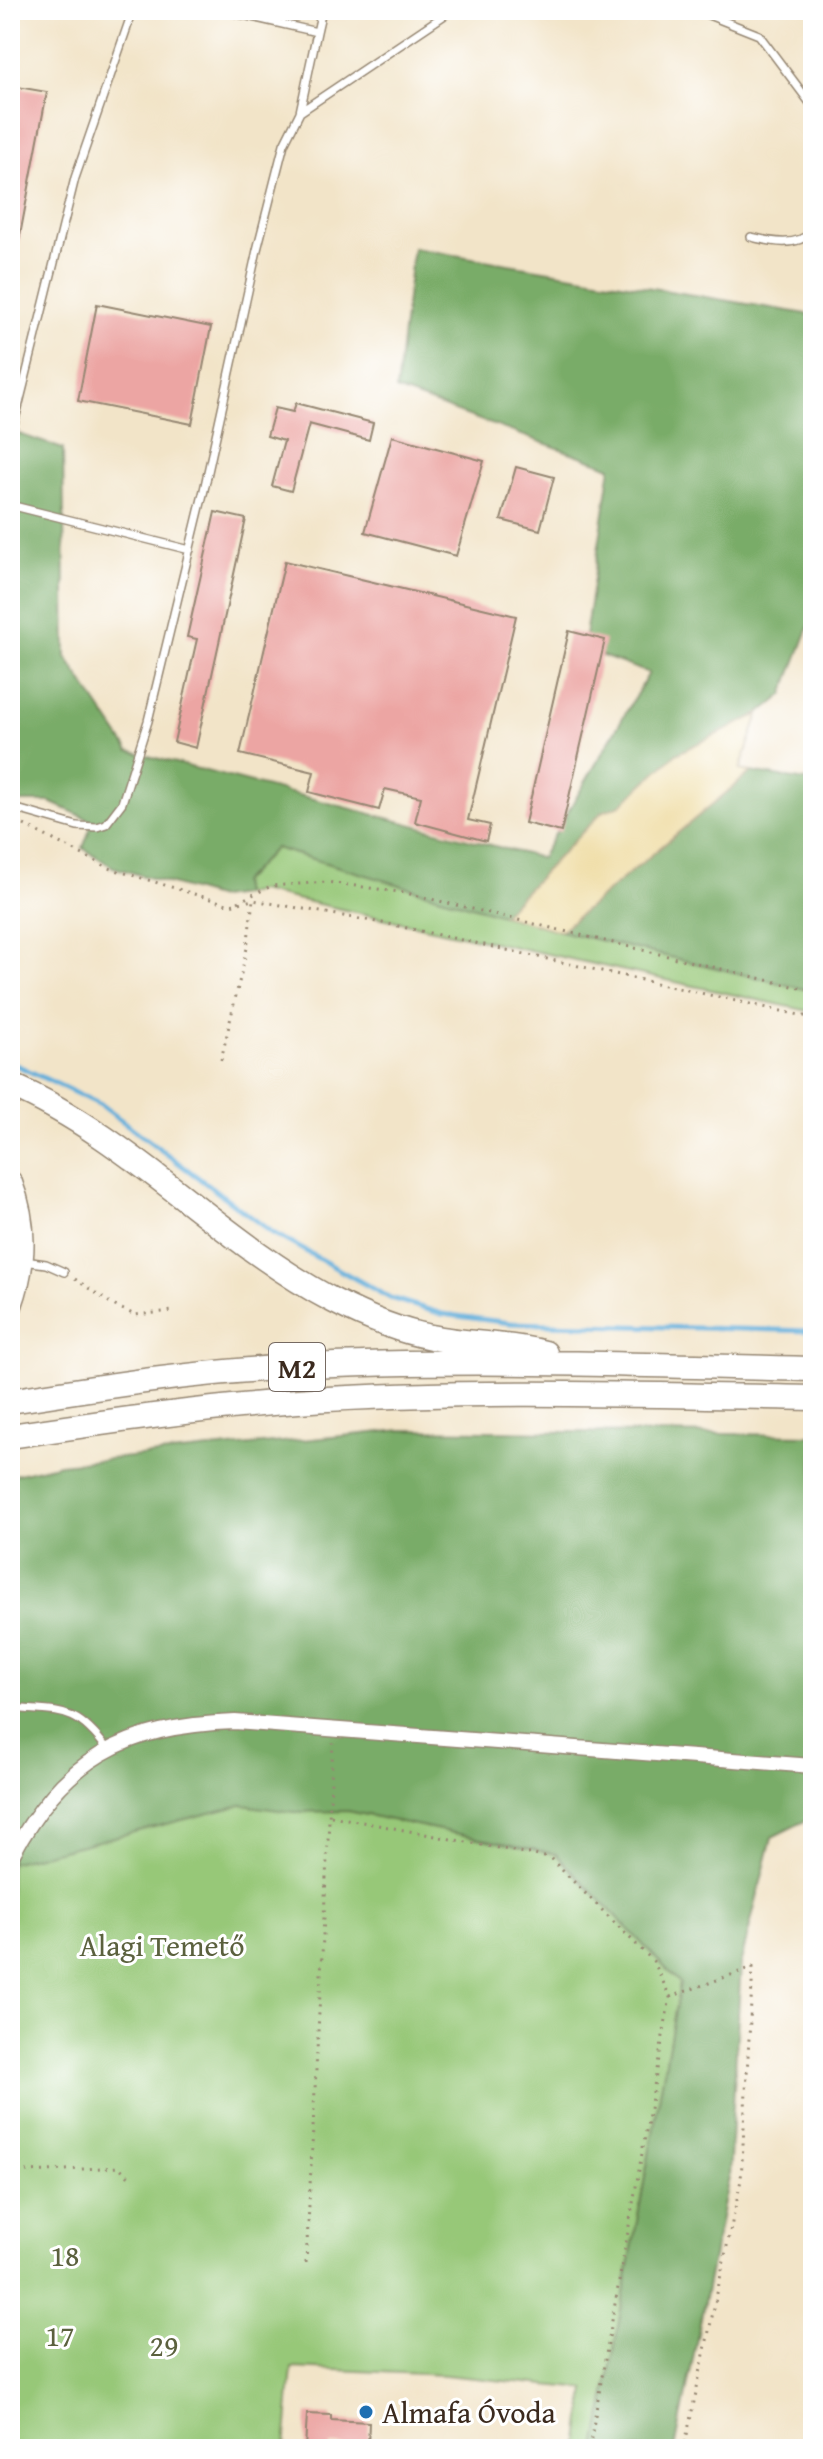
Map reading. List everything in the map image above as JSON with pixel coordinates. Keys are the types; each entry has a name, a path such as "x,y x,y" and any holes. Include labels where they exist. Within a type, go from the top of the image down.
{"highway":[{"path":"10,1085 42,1099 104,1135 256,1251 336,1302 430,1337 532,1350 586,1364"},
{"path":"10,1183 21,1215 10,1305"},
{"name":"M2","path":"10,1401 136,1381 292,1367 586,1364 813,1369"},
{"name":"M2","path":"10,1436 146,1416 300,1401 486,1394 813,1398"}],"street":[{"path":"10,1859 36,1813 59,1786 84,1765 127,1740 200,1723 235,1722 813,1766"}],"lane":[{"path":"10,440 75,178 133,10"},
{"path":"221,10 317,32"},
{"path":"10,807 77,826 97,827 106,824 122,803 148,721 257,250 284,144 300,112 322,10"},
{"path":"300,112 452,10"},
{"path":"696,10 759,35 813,107"},
{"path":"751,237 777,243 807,237 813,231"},
{"path":"10,505 190,550"},
{"path":"16,1260 46,1264 64,1272"},
{"path":"10,1708 70,1713 88,1724 108,1750"}],"path":[{"path":"22,824 109,868 230,905 253,900 394,925 813,1018"},
{"path":"230,905 271,886 327,882 406,893 813,991"},
{"path":"221,1060 247,948 253,900"},
{"path":"64,1272 115,1306 135,1315 173,1311"},
{"path":"306,2263 333,1729"},
{"path":"331,1816 550,1858 654,1962 670,1997 589,2449"},
{"path":"670,1997 753,1967 741,2180 684,2449"},
{"path":"10,2173 119,2167 130,2177"}],"green space":[{"path":"413,248 813,315 813,616 783,695 759,714 676,754 621,805 602,812 502,915 275,848 241,883 243,895 219,898 113,867 83,848 93,821 50,802 10,802 10,431 63,449 66,657 129,751 541,858 649,673 583,649 611,467 396,390"},
{"path":"751,772 813,782 813,991 560,931"},
{"path":"275,848 560,931 813,991 813,1012 259,891 243,895 241,883"},
{"path":"402,1430 813,1435 813,1817 772,1837 741,1962 729,2177 675,2449 596,2449 680,1983 556,1854 348,1811 293,1812 242,1805 10,1863 10,1476 60,1464"},
{"path":"106,1780 322,1811 348,1811 556,1854 680,1983 596,2449 578,2449 586,2389 445,2375 292,2368 285,2449 10,2449 10,1863"}],"sand":[{"path":"759,714 740,770 751,772 560,931 502,915 602,812 621,805 676,754"}],"building":[{"path":"12,86 47,92 17,251 10,250"},
{"path":"97,304 211,327 192,424 78,401"},
{"path":"296,403 373,423 369,440 309,424 291,491 272,486 284,441 267,436 275,408 293,412"},
{"path":"392,436 484,461 456,556 365,532"},
{"path":"516,467 554,477 540,530 501,520"},
{"path":"215,512 246,519 196,748 174,742 197,639 187,637"},
{"path":"285,561 516,616 468,820 490,825 486,841 415,822 421,797 385,789 379,810 309,792 314,772 240,754"},
{"path":"569,631 605,640 561,832 525,823"},
{"path":"307,2414 331,2415 331,2420 369,2422 368,2447 330,2445 330,2449 305,2449"}],"waterway":[{"path":"10,1062 101,1105 271,1232 390,1298 442,1314 510,1323 813,1331"}],"place":[{"name":"Almafa Óvoda","path":"366,2412"}],"park label":[{"name":"Alagi Temető","path":"162,1945"},
{"name":"18","path":"65,2255"},
{"name":"17","path":"60,2335"},
{"name":"29","path":"164,2345"}]}
